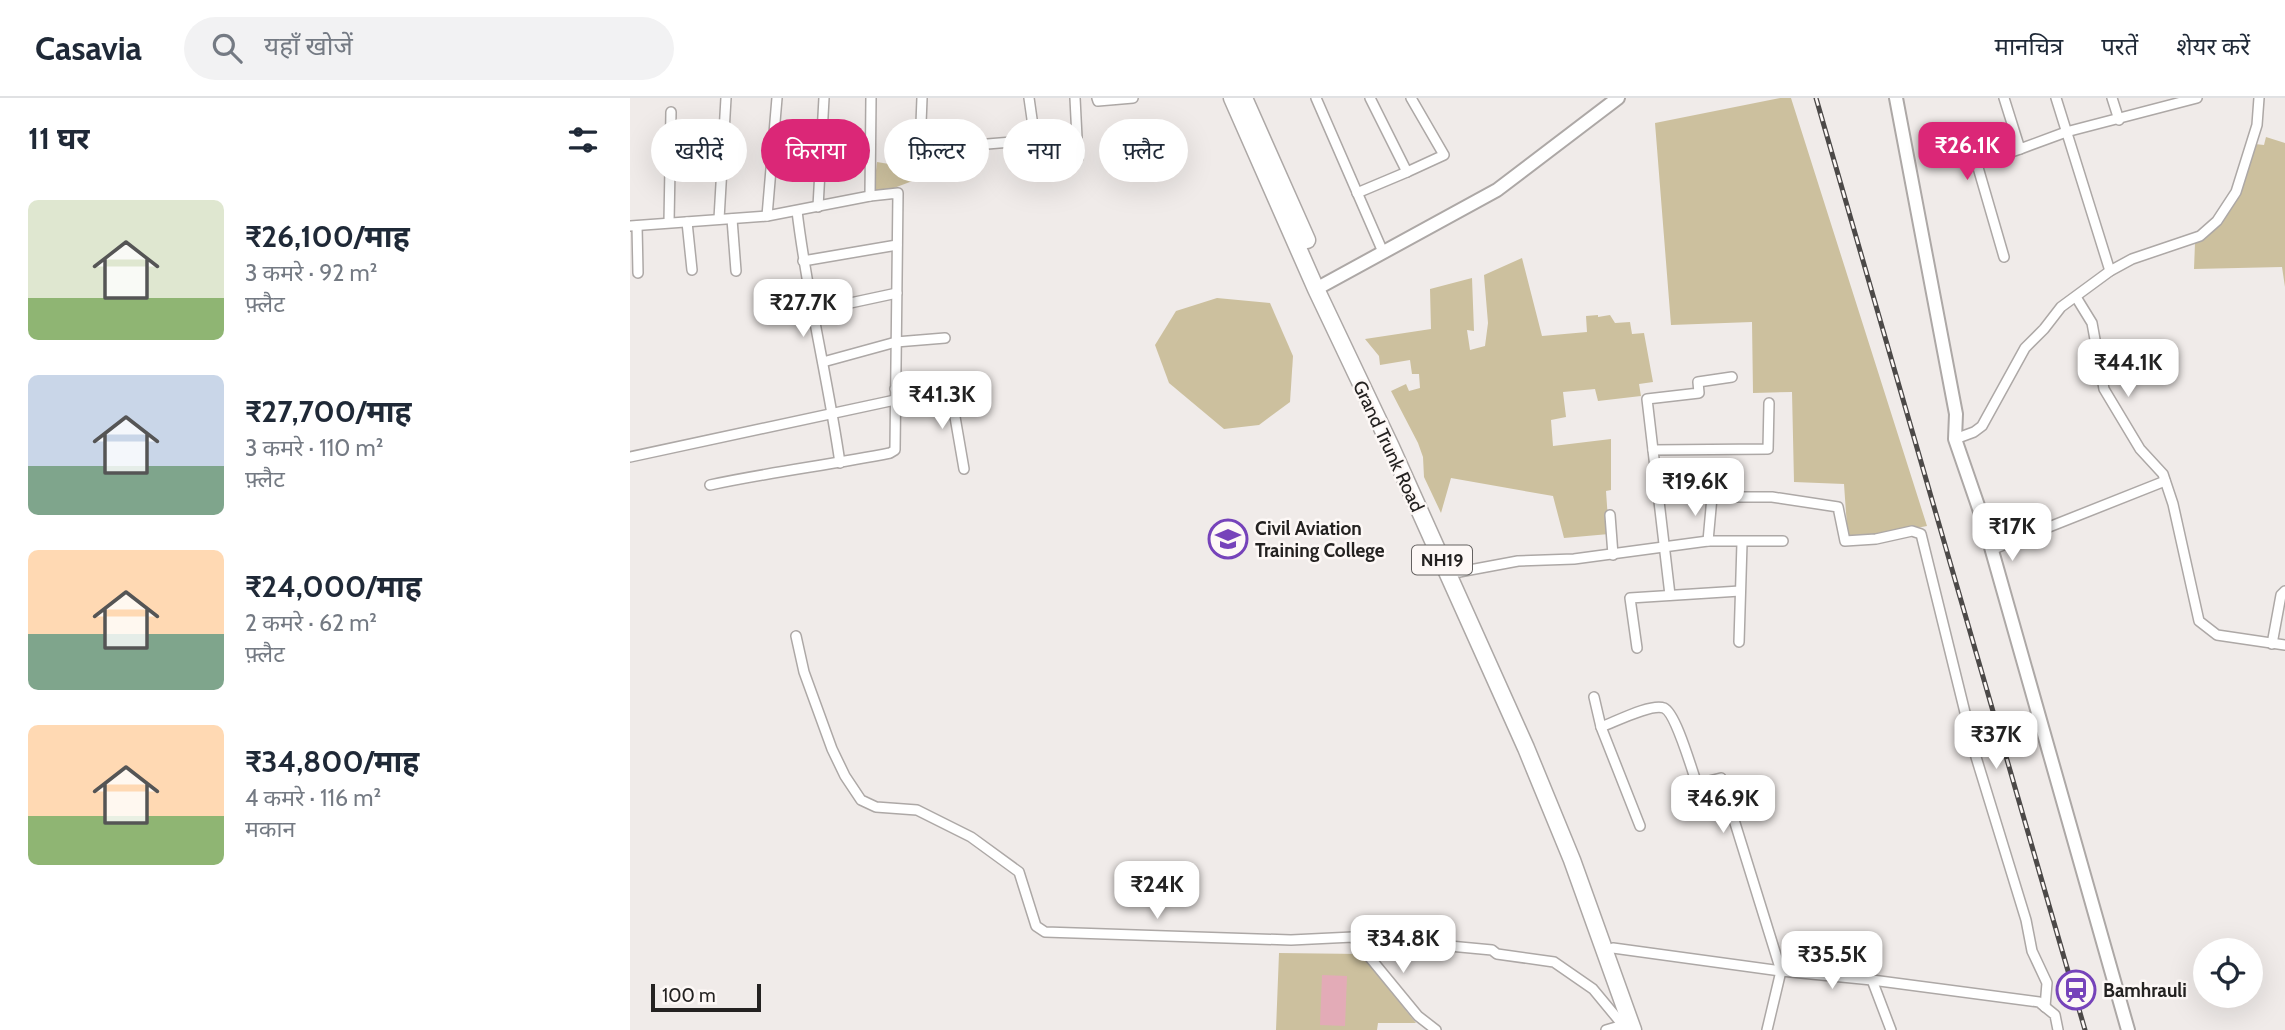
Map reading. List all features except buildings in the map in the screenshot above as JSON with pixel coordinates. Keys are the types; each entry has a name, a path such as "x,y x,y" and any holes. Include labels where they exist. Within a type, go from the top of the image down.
{"highway":[{"name":"Grand Trunk Road","path":"1232,98 1459,572 1563,812 1642,1030"},
{"name":"Grand Trunk Road","path":"1244,98 1321,286 1526,748 1572,860 1628,1028"}],"main road":[{"path":"1321,286 1497,190 1618,98"},
{"path":"1896,98 1956,414 1955,439 1992,550 2128,1030"}],"street":[{"path":"719,219 726,98"},
{"path":"767,216 777,98"},
{"path":"818,206 824,98"},
{"path":"870,196 871,98"},
{"path":"921,119 922,98"},
{"path":"989,144 1035,140 1029,98"},
{"path":"1075,98 1076,119"},
{"path":"1097,98 1098,101 1133,98"},
{"path":"1316,98 1383,252"},
{"path":"1370,98 1407,172"},
{"path":"1357,193 1444,155 1411,98"},
{"path":"2004,98 2020,149"},
{"path":"2056,98 2110,271"},
{"path":"2112,98 2119,120"},
{"path":"2004,257 1977,164 2066,132 2119,120 2168,102 2197,98"},
{"path":"1955,439 1982,426 2025,348 2044,330 2061,307 2110,271 2150,252 2200,236 2217,221 2236,192 2257,125 2259,98"},
{"path":"668,222 671,112"},
{"path":"638,274 634,226 767,216 898,193 895,450 840,463 779,471 710,485"},
{"path":"797,211 803,261 840,463"},
{"path":"732,219 736,271"},
{"path":"687,222 692,270"},
{"path":"803,261 897,246"},
{"path":"813,311 897,293"},
{"path":"2076,298 2092,323 2104,389 2140,449 2163,474 2173,504 2199,621 2217,635 2285,645"},
{"path":"823,362 896,342 945,338"},
{"path":"1670,595 1647,399 1699,393 1698,382 1732,377"},
{"path":"630,457 832,413 895,395 950,388 964,469"},
{"path":"1653,450 1768,449 1769,403"},
{"path":"1992,550 2165,481"},
{"path":"1679,498 1772,497 1838,507 1845,541 1877,539 1912,531 1922,534 1976,757 2026,920 2032,951 2047,983 2045,1007"},
{"path":"1708,541 1712,498"},
{"path":"1609,514 1613,555"},
{"path":"1459,572 1518,561 1613,555 1708,541 1783,541"},
{"path":"1739,642 1742,543"},
{"path":"1637,648 1630,598 1740,591"},
{"path":"2272,644 2281,595 2285,591"},
{"path":"796,636 804,672 832,749 861,800 876,807 917,810 971,837 1019,872 1036,926 1045,932 1291,940 1353,937 1492,950 1497,954 1554,962 1593,989 1628,1028"},
{"path":"1594,697 1601,727 1640,826"},
{"path":"1601,727 1650,708 1664,708 1674,723 1697,784 1721,778 1781,971 1767,1030"},
{"path":"1353,937 1418,1016 1436,1030"},
{"path":"1613,948 2039,1002 2055,1015 2058,1030"},
{"path":"1872,980 1891,1030"},
{"path":"1606,1030 1628,1028"}],"shaded area":[{"path":"1791,98 1927,526 1848,541 1844,484 1794,482 1792,392 1753,393 1752,322 1671,325 1655,123"},
{"path":"2266,137 2285,143 2285,287 2282,267 2194,269 2195,243 2229,212 2242,188 2255,144 2264,145"},
{"path":"877,162 884,163 884,182 910,182 873,196"},
{"path":"1522,258 1542,336 1587,332 1586,316 1598,315 1610,315 1615,323 1630,322 1632,334 1644,333 1653,382 1639,384 1641,396 1598,401 1595,389 1563,392 1566,417 1551,420 1553,446 1611,439 1611,490 1606,491 1609,534 1564,538 1553,496 1451,478 1441,513 1424,477 1423,457 1418,443 1391,391 1406,384 1409,391 1420,388 1419,374 1412,374 1410,360 1380,365 1379,356 1365,339 1431,329 1430,289 1472,278 1474,331 1467,330 1470,350 1485,346 1488,323 1484,275"},
{"path":"1217,298 1270,303 1293,356 1290,402 1259,425 1224,429 1169,383 1155,345 1176,311"},
{"path":"1279,953 1361,954 1416,1023 1378,1023 1377,1030 1276,1030"},
{"path":"1322,975 1347,976 1345,1026 1320,1025"}],"railway":[{"path":"1816,98 2085,1030"}],"place":[{"name":"Civil Aviation Training College","path":"1228,539"},
{"name":"Bamhrauli","path":"2076,990"}]}
